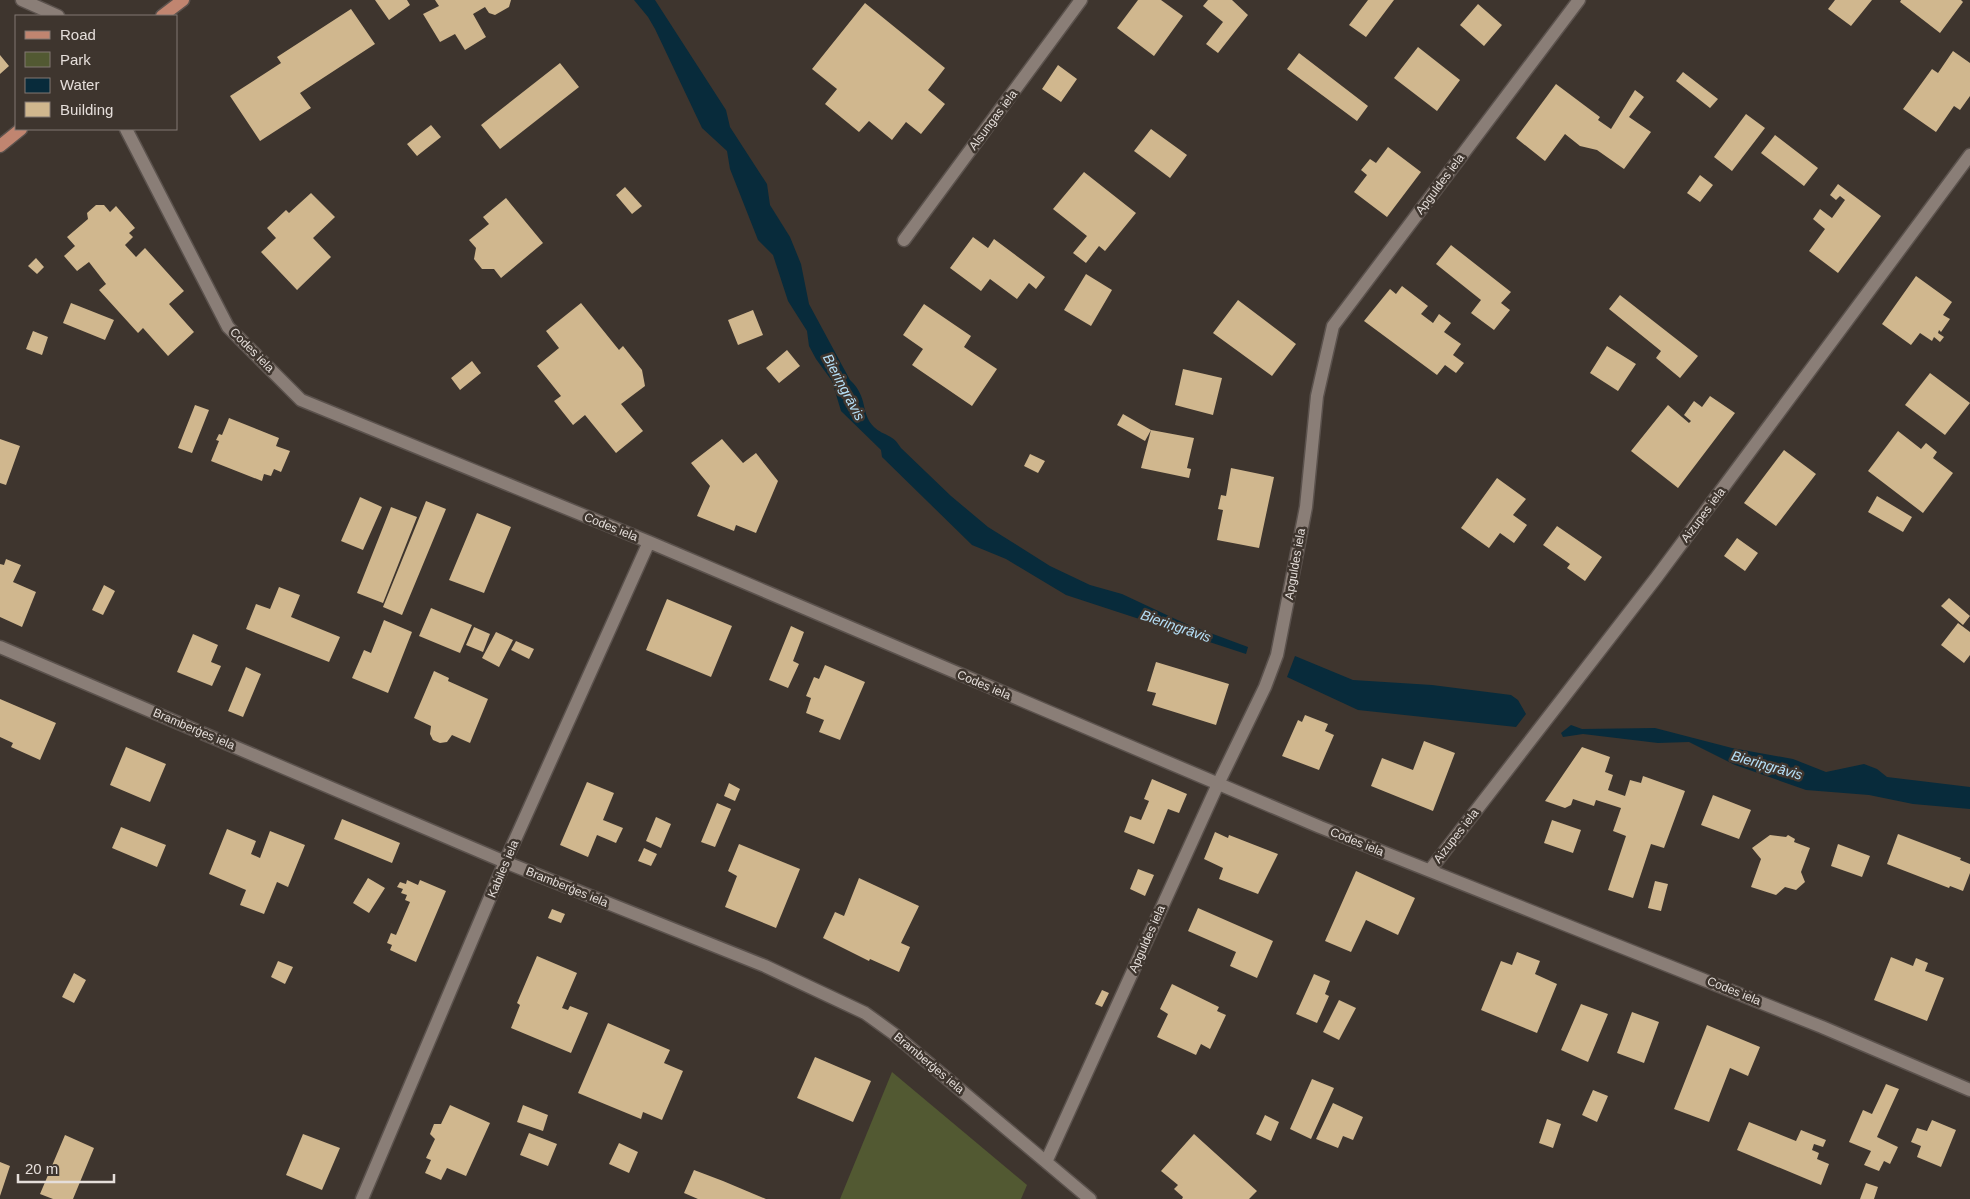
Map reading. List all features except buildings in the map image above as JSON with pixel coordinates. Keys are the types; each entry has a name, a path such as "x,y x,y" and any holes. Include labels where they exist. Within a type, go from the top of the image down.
{"main road":[{"path":"163,15 184,0"},
{"path":"0,146 20,130"}],"street":[{"path":"22,0 56,15"},
{"name":"Alsungas iela","path":"904,240 1082,0"},
{"name":"Apguldes iela","path":"1046,1162 1218,784 1265,686 1276,655 1306,507 1317,396 1333,326 1579,0"},
{"name":"Codes iela","path":"127,130 228,327 301,400 649,542 1218,784 1813,1023 1970,1090"},
{"name":"Aizupes iela","path":"1430,870 1656,578 1970,155"},
{"name":"Kabiles iela","path":"362,1199 505,862 649,542"},
{"name":"Bramberģes iela","path":"0,647 505,862 764,966 865,1013 894,1034 1090,1199"}],"green space":[{"path":"892,1072 1027,1185 1021,1199 840,1199"}],"water":[{"name":"Bieriņgrāvis","path":"634,0 655,0 726,110 730,127 767,184 770,205 790,237 801,264 809,304 850,380 860,393 867,416 874,427 895,440 951,496 988,527 1050,566 1090,585 1122,594 1186,624 1248,647 1246,654 1066,595 1006,559 972,545 882,457 881,450 841,411 832,381 816,359 809,346 807,331 788,301 773,255 758,240 730,169 727,151 702,128 655,29"},
{"path":"1295,656 1353,680 1432,685 1511,695 1518,700 1526,714 1516,727 1358,710 1287,677"},
{"name":"Bieriņgrāvis","path":"1571,725 1582,729 1655,728 1732,748 1793,759 1826,772 1864,764 1877,769 1887,777 1970,787 1970,809 1913,804 1869,795 1806,790 1735,765 1689,742 1658,743 1583,734 1563,737 1561,733"}]}
